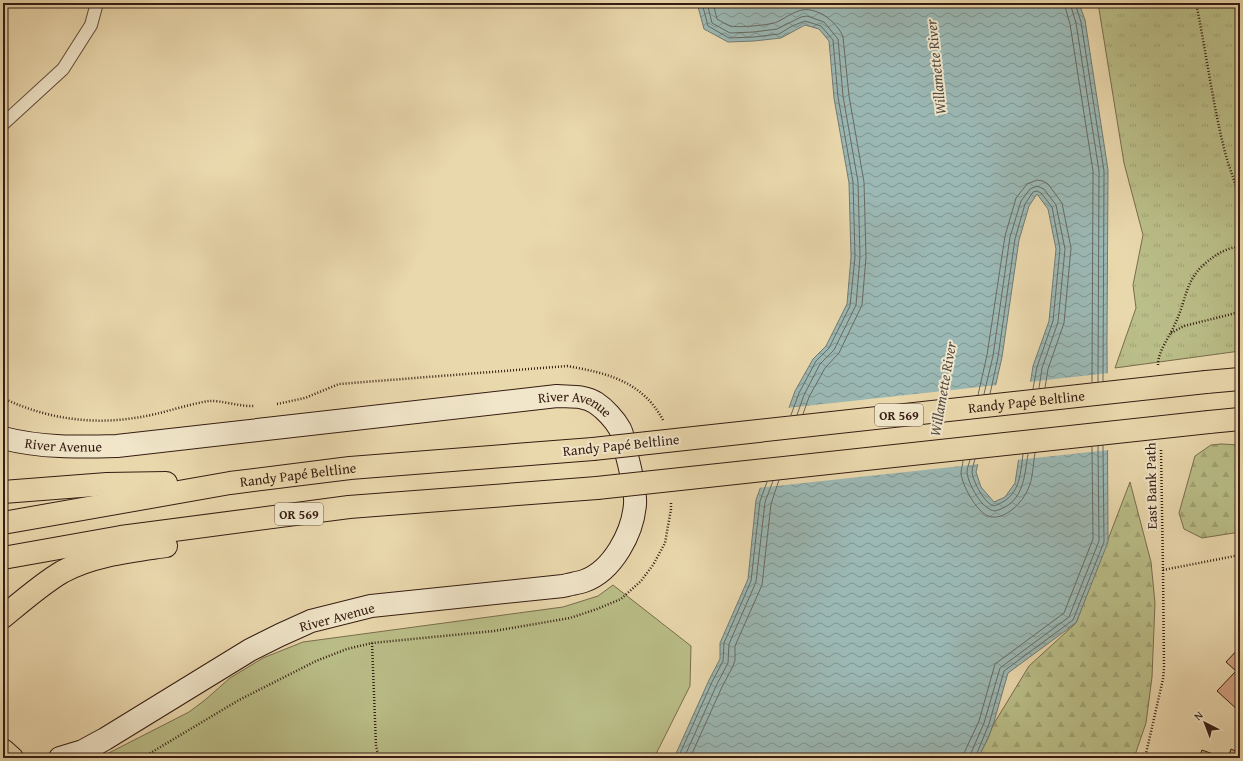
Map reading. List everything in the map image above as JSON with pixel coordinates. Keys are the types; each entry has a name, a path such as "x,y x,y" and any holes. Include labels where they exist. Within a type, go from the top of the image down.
{"highway":[{"name":"Randy Papé Beltline","path":"3,523 230,483 350,468 593,448 1240,379"},
{"name":"OR 569","path":"3,558 121,537 349,507 597,488 1240,419"},
{"path":"3,492 107,484 230,483"},
{"path":"3,618 61,572 85,562 130,551 342,522 478,497"},
{"path":"3,750 10,758"}],"street":[{"name":"River Avenue","path":"3,438 18,442 63,447 117,446 558,396 584,397 596,403 609,414 620,430 630,466 635,502 632,524 614,559 599,572 585,581 563,586 371,606 311,621 280,634 250,650 105,740 82,751 60,758"},
{"path":"3,756 10,758"}],"lane":[{"path":"3,124 63,69 91,25 97,3"}],"path":[{"path":"1196,3 1203,37 1209,80 1224,148 1240,201"},
{"path":"1158,369 1158,362 1162,350 1175,325 1191,279 1200,268 1221,252 1234,247 1240,247"},
{"path":"1170,334 1184,326 1240,312"},
{"name":"East Bank Path","path":"1145,758 1163,679 1164,570 1160,448"},
{"path":"1164,570 1240,555"},
{"path":"372,643 376,746 379,758"}],"green space":[{"path":"1098,3 1240,3 1240,351 1115,368 1136,308 1133,285 1143,235 1124,163"},
{"path":"1211,445 1240,445 1240,532 1202,538 1184,529 1179,513 1195,456"},
{"path":"1130,482 1151,562 1155,603 1152,677 1146,723 1134,758 978,758 993,725 1029,666 1076,623"},
{"path":"613,585 691,646 690,686 654,758 99,758 189,712 230,678 263,658 303,642 563,607 598,596"}],"water":[{"name":"Willamette River","path":"697,3 1079,3 1085,20 1108,170 1108,542 1076,623 1008,673 993,725 978,758 674,758 720,659 720,643 748,579 756,500 795,391 813,359 826,346 847,304 851,257 849,183 834,98 829,41 819,29 805,25 781,38 754,41 728,42 704,29","holes":["1037,194 1048,209 1056,249 1049,321 1033,366 1015,483 1005,497 994,502 981,487 976,472 1002,357 1019,240 1029,206"]}],"pier":[{"path":"1109,373 1109,450 1016,460 1028,382"},
{"path":"998,385 980,464 758,488 787,408"}],"building":[{"path":"1240,647 1240,712 1217,691 1236,671 1226,662"},
{"path":"1231,749 1240,753 1240,758 1228,758"},
{"path":"1202,750 1224,758 1199,758"}]}
